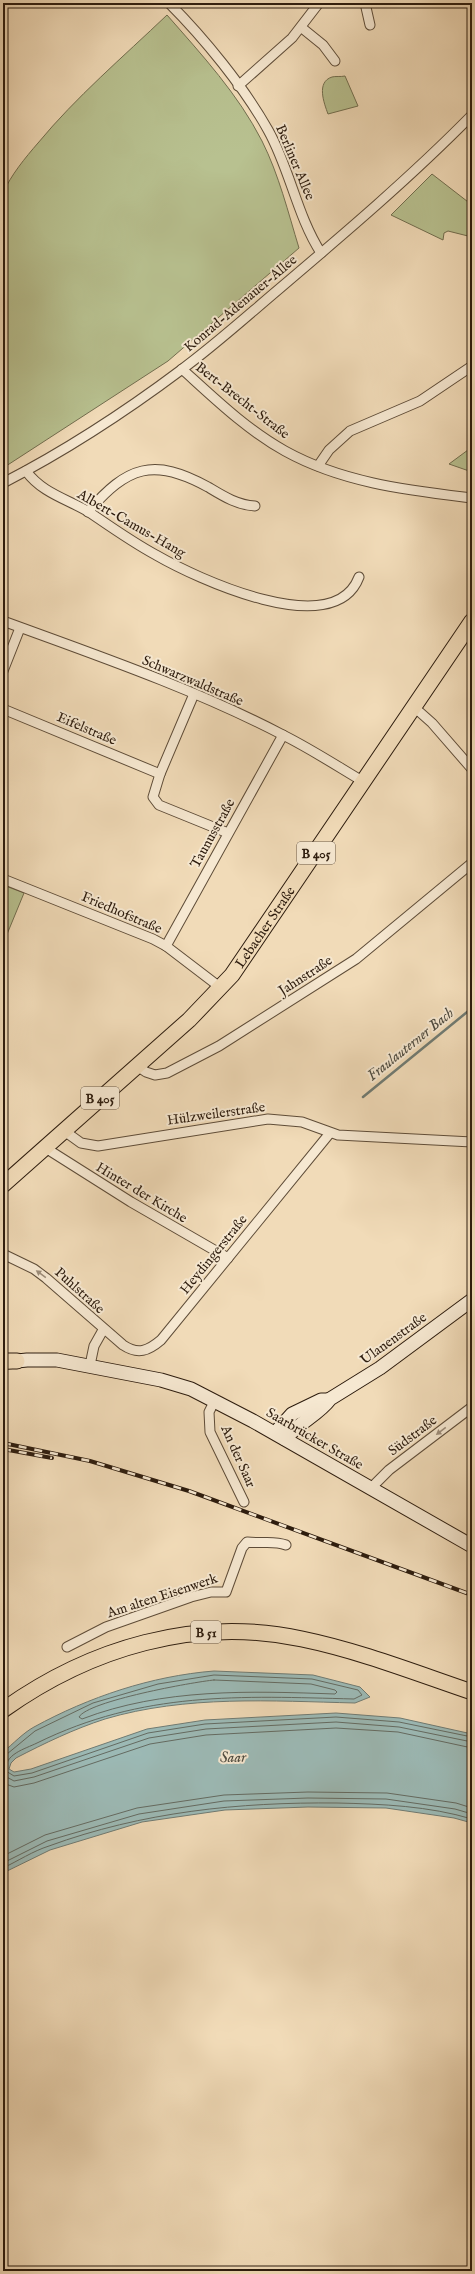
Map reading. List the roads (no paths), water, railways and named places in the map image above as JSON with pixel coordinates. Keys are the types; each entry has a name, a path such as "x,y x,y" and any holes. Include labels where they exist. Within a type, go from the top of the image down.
{"main road":[{"name":"Lebacher Straße","path":"3,1185 63,1130 189,1020 221,988 248,954 472,621"},
{"name":"B 51","path":"3,1710 59,1674 102,1655 152,1640 177,1635 214,1632 244,1631 301,1638 343,1649 472,1692"}],"street":[{"name":"Berliner Allee","path":"169,3 238,86 268,130 290,178 309,231 321,253"},
{"path":"238,86 282,48 302,28 319,3"},
{"path":"365,3 370,25"},
{"path":"302,28 323,45 335,61"},
{"name":"Konrad-Adenauer-Allee","path":"3,483 26,471 99,426 182,370 321,253 420,165 472,116"},
{"path":"318,466 329,450 350,431 420,401 472,366"},
{"name":"Bert-Brecht-Straße","path":"182,370 259,433 284,450 318,466 353,479 386,487 472,498"},
{"path":"88,512 107,491 123,478 143,471 156,469 169,470 183,474 237,503 255,506"},
{"name":"Albert-Camus-Hang","path":"26,471 40,486 88,512 157,556 210,581 263,599 303,606 327,603 349,594 360,577"},
{"name":"Schwarzwaldstraße","path":"3,621 194,694 283,734 364,782"},
{"path":"3,671 20,628"},
{"path":"194,694 160,774 153,793 154,800 159,805 228,833"},
{"path":"414,707 432,723 472,768"},
{"name":"Eifelstraße","path":"3,708 160,774"},
{"name":"Taunusstraße","path":"166,946 283,734"},
{"name":"Jahnstraße","path":"137,1066 146,1072 155,1075 167,1073 219,1046 356,959 472,863"},
{"name":"Friedhofstraße","path":"3,879 96,915 166,946 221,988"},
{"name":"Hülzweilerstraße","path":"63,1130 81,1143 98,1146 261,1119 302,1122 330,1133 352,1137 472,1142"},
{"name":"Heydingerstraße","path":"103,1330 133,1352 150,1349 161,1340 330,1133"},
{"name":"Hinter der Kirche","path":"44,1148 131,1202 228,1258"},
{"name":"Puhlstraße","path":"3,1254 34,1270 71,1300 103,1330 94,1346 90,1365"},
{"name":"Ulanenstraße","path":"280,1436 292,1414 321,1400 330,1399 380,1368 472,1300"},
{"name":"Saarbrücker Straße","path":"8,1362 57,1360 90,1365 174,1383 215,1400 472,1546"},
{"name":"An der Saar","path":"215,1400 209,1412 210,1432 244,1502"},
{"name":"Südstraße","path":"371,1488 390,1470 472,1407"},
{"name":"Am alten Eisenwerk","path":"67,1647 106,1627 170,1604 211,1592 226,1592 242,1548 247,1542 262,1544 275,1541 286,1545"}],"water":[{"name":"Saar","path":"214,1671 313,1675 360,1687 370,1697 355,1703 229,1701 167,1706 136,1711 82,1727 38,1747 16,1758 11,1763 9,1769 14,1772 31,1769 147,1729 205,1720 336,1713 400,1718 472,1734 472,1823 454,1818 386,1808 308,1807 225,1810 142,1822 50,1850 3,1873 3,1752 30,1729 76,1706 99,1697 144,1683"}],"waterway":[{"name":"Fraulauterner Bach","path":"363,1097 472,1008"}],"railway":[{"path":"3,1443 90,1461 189,1491 472,1595"},
{"path":"3,1449 52,1458"}]}
